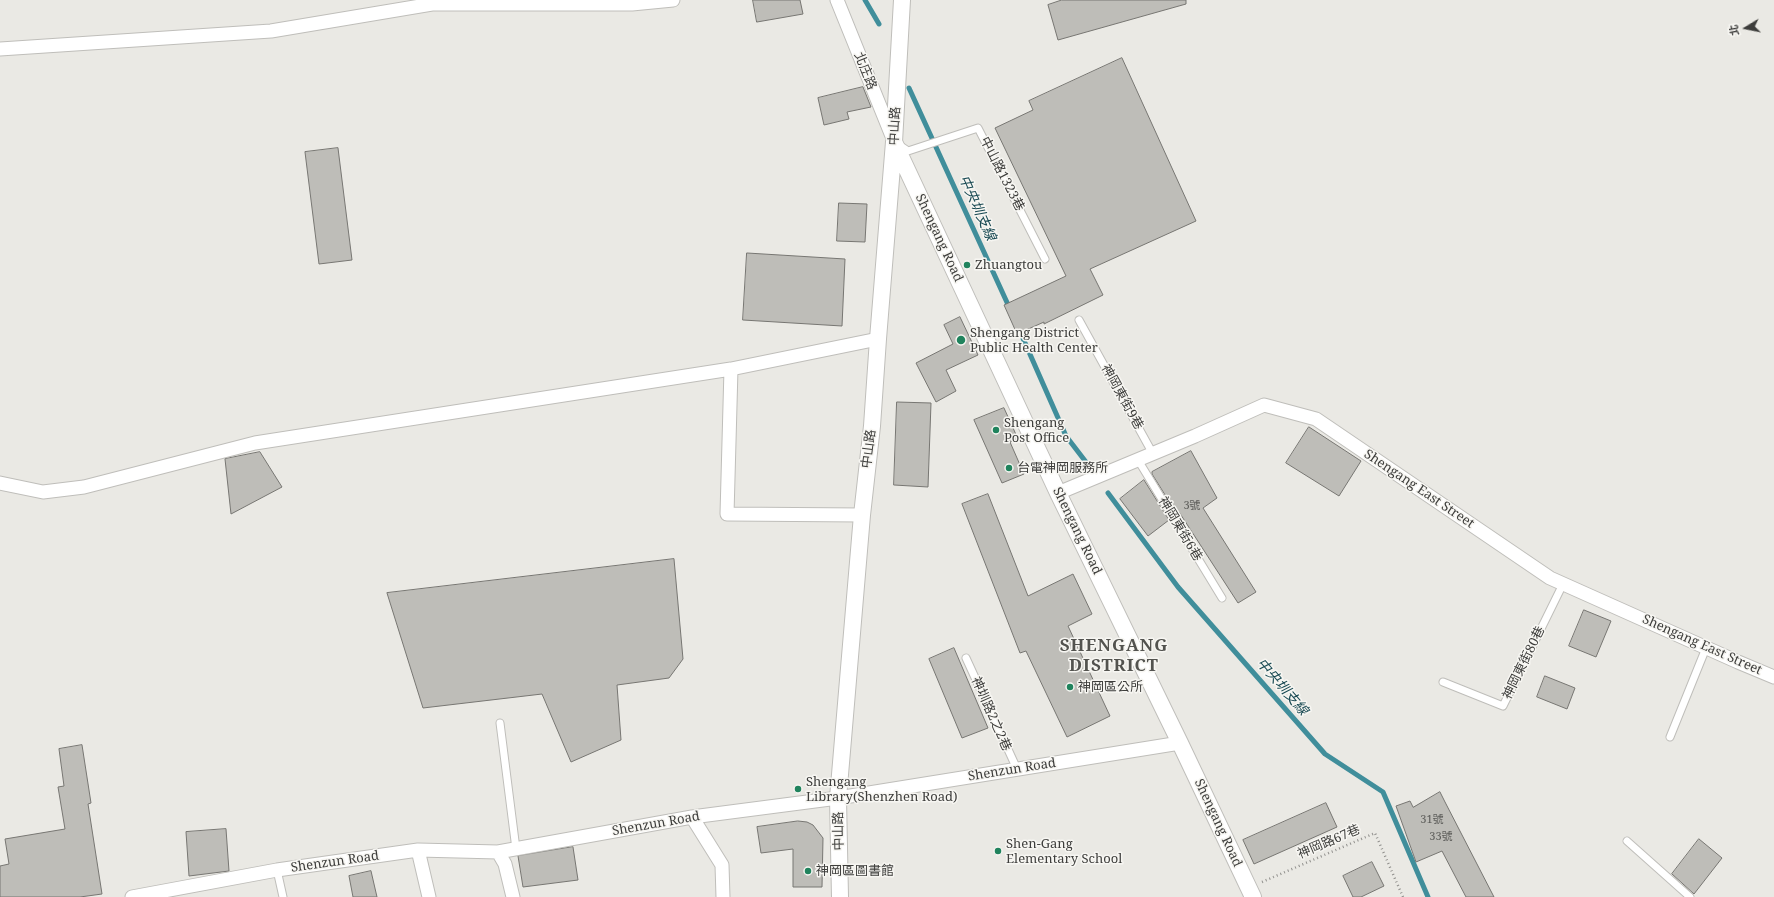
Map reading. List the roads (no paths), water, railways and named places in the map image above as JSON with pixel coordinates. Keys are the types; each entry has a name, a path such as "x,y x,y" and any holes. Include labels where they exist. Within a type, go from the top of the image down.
{"street":[{"path":"0,49 271,31 432,4 632,4 673,0"},
{"name":"北庄路","path":"837,0 894,142"},
{"name":"中山路","path":"840,897 838,798 862,515 872,426 894,142 902,0"},
{"name":"Shengang Road","path":"894,142 1058,493 1251,892"},
{"path":"0,483 43,492 84,487 254,443 731,369 878,339"},
{"path":"731,369 727,514 862,515"},
{"name":"Shengang East Street","path":"1058,493 1153,454 1264,405 1316,419 1550,578 1774,677"},
{"name":"Shenzun Road","path":"132,897 277,870 418,850 498,852 692,817 838,798 1180,743"},
{"path":"692,817 722,865 723,897"},
{"path":"418,850 429,897"},
{"path":"498,852 505,864 513,897"}],"lane":[{"name":"中山路1323巷","path":"894,142 908,151 978,128 1045,259"},
{"name":"神岡東街9巷","path":"1079,320 1153,454"},
{"name":"神岡東街6巷","path":"1138,460 1222,598"},
{"name":"神岡東街80巷","path":"1443,682 1503,706 1563,584"},
{"path":"1670,737 1706,648"},
{"name":"神圳路2之2巷","path":"966,658 1017,769"},
{"path":"500,723 516,849"},
{"path":"1627,841 1690,897"},
{"path":"277,870 284,897"}],"waterway":[{"name":"中央圳支線","path":"865,0 879,24"},
{"name":"中央圳支線","path":"909,88 1010,309"},
{"name":"中央圳支線","path":"1018,327 1066,436 1089,466"},
{"name":"中央圳支線","path":"1108,493 1178,587 1325,754 1383,792 1428,897"}],"place":[{"name":"Zhuangtou","path":"967,265"},
{"name":"Shengang District Public Health Center","path":"961,340"},
{"name":"Shengang Post Office","path":"996,430"},
{"name":"台電神岡服務所","path":"1009,468"},
{"name":"神岡區公所","path":"1070,687"},
{"name":"Shengang Library(Shenzhen Road)","path":"798,789"},
{"name":"Shen-Gang Elementary School","path":"998,851"},
{"name":"神岡區圖書館","path":"808,871"}],"district":[{"name":"SHENGANG DISTRICT","path":"1114,656"}]}
